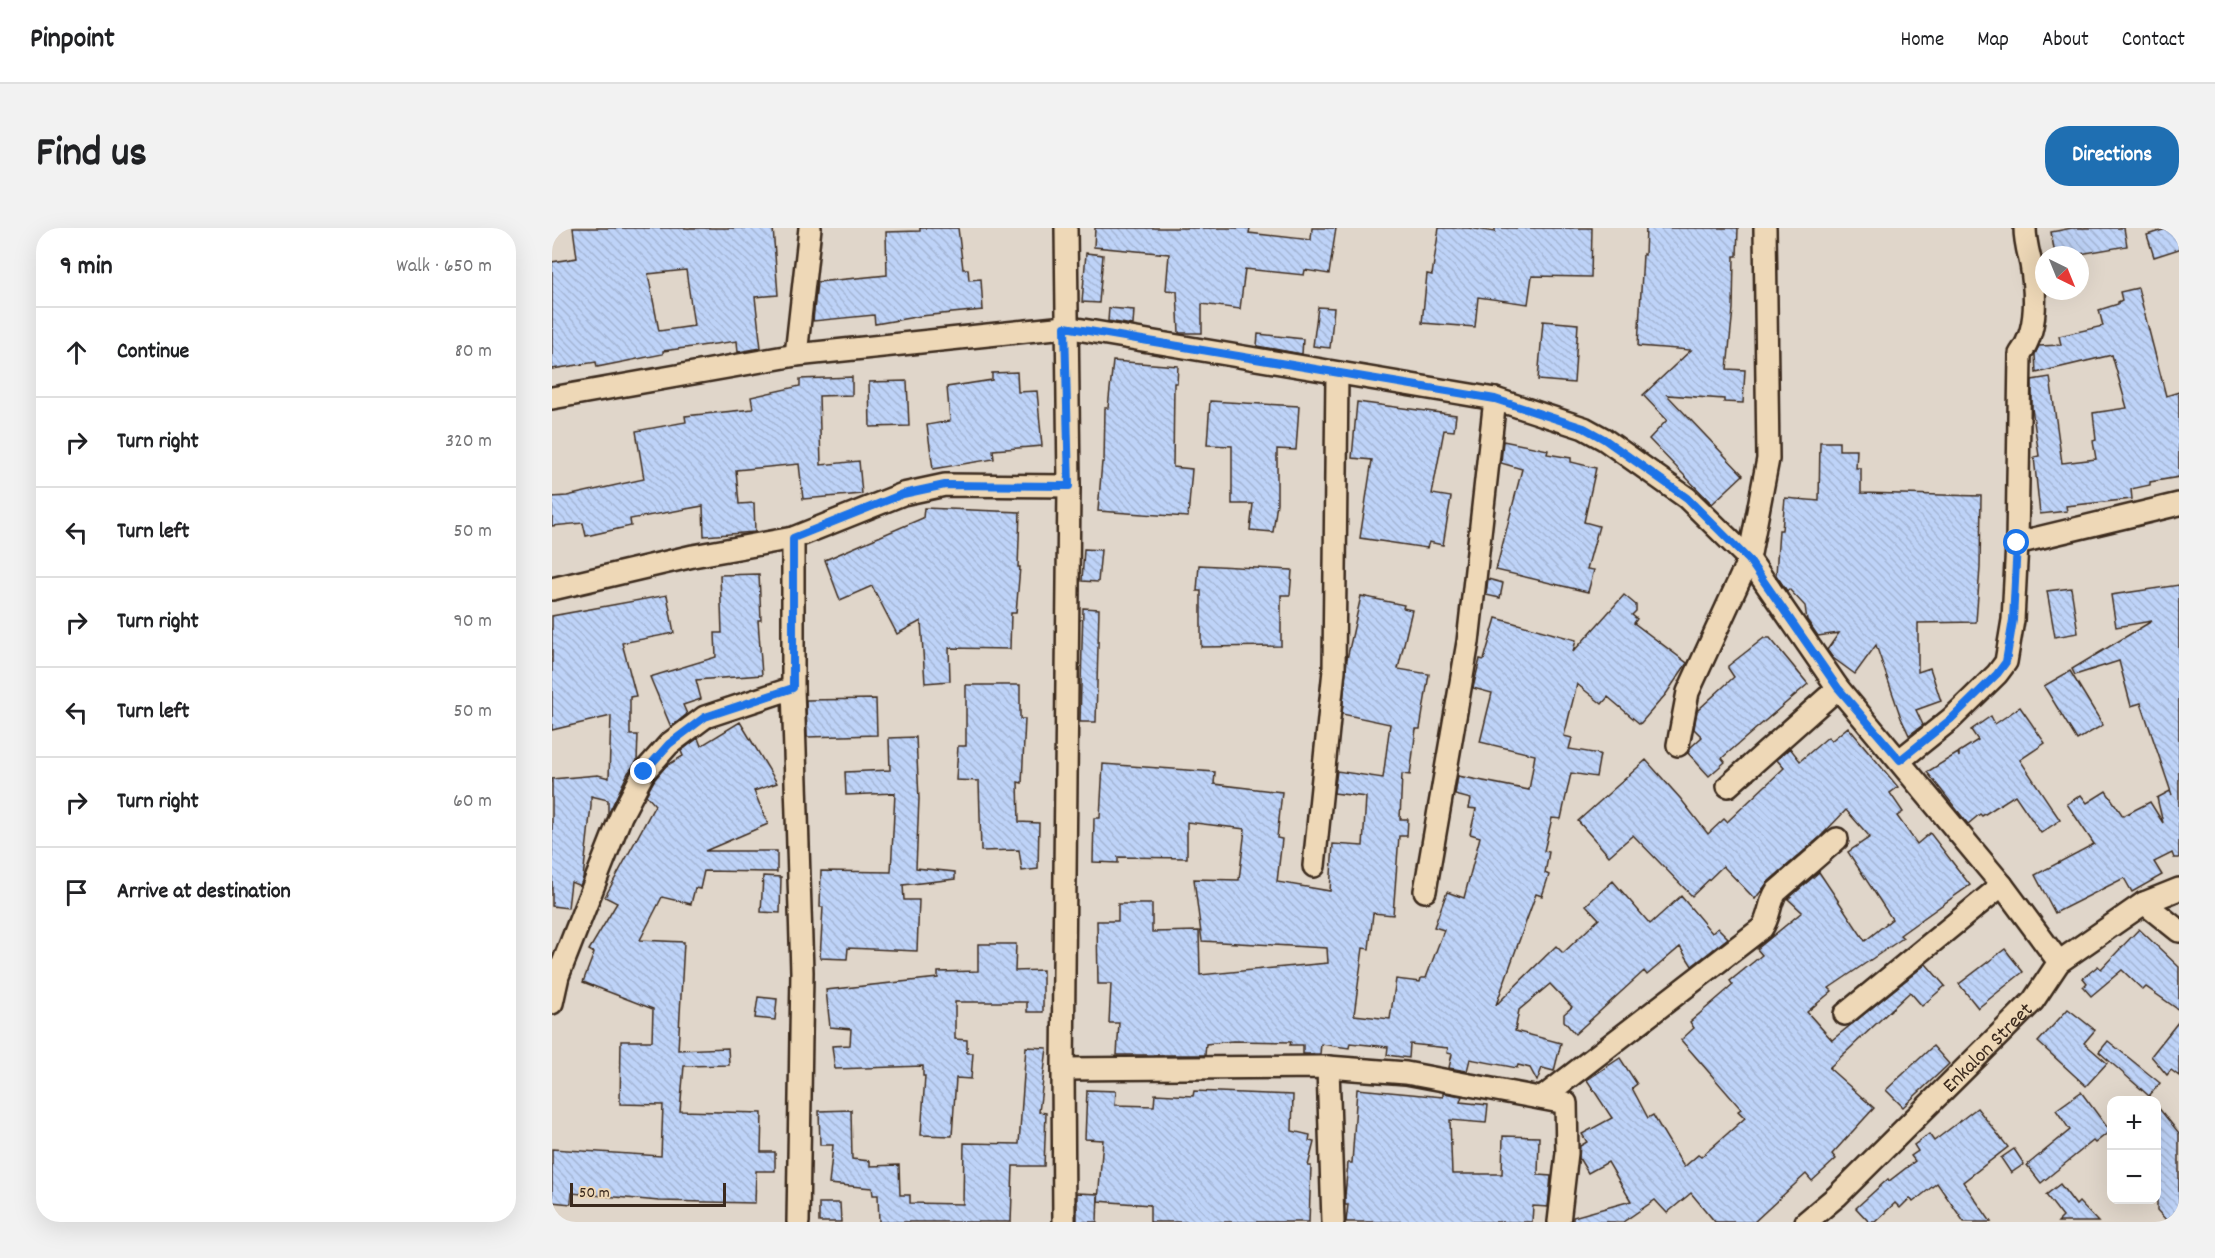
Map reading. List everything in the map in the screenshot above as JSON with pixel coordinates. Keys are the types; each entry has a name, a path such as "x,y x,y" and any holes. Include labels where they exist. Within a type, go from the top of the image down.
{"street":[{"path":"796,355 810,228"},
{"path":"1064,1222 1063,1069 1069,486 1065,327 1066,228"},
{"path":"1678,745 1688,692 1749,560 1768,459 1765,228"},
{"path":"1900,760 1951,719 1997,674 2006,662 2013,620 2017,543 2020,354 2026,347 2030,335 2035,290 2029,254 2025,245 2025,228"},
{"path":"552,398 796,355 1065,327 1495,399 1584,428 1604,439 1687,498 1749,560 1838,688 2002,885 2059,962"},
{"path":"1314,866 1334,670 1337,373"},
{"path":"1425,891 1468,642 1495,399"},
{"path":"552,589 693,556 793,538 903,494 945,485 1069,486"},
{"path":"2017,543 2179,504"},
{"path":"793,538 793,688 802,972 798,1222"},
{"path":"552,1003 558,976 621,816 644,772 669,744 705,717 793,688"},
{"path":"1728,786 1838,688"},
{"path":"1542,1098 1762,928 1766,924 1776,892 1837,839"},
{"path":"1845,1014 2002,885"},
{"name":"Enkalon Street","path":"1806,1222 1837,1196 2033,1001 2059,962 2144,903 2179,889"},
{"path":"2144,903 2179,932"},
{"path":"1063,1069 1328,1067 1406,1073 1566,1103 1567,1153 1558,1222"},
{"path":"1328,1067 1333,1222"}],"building":[{"path":"573,228 773,228 778,295 755,297 761,348 738,352 737,341 663,351 663,354 597,367 596,362 552,369 552,262 577,258","holes":["686,270 694,326 659,331 648,274"]},
{"path":"920,228 958,228 963,269 968,269 969,280 981,279 983,310 921,316 875,324 874,315 813,321 817,282 887,275 886,232 920,231"},
{"path":"1095,228 1250,228 1249,233 1311,240 1312,228 1336,228 1329,274 1305,270 1304,275 1245,269 1240,309 1202,304 1202,333 1179,333 1177,291 1166,290 1169,254 1094,247"},
{"path":"1439,228 1468,228 1495,232 1495,228 1592,228 1591,277 1532,276 1528,304 1478,297 1475,327 1422,323 1427,274 1432,275"},
{"path":"1646,228 1738,228 1737,256 1734,256 1733,309 1727,369 1745,370 1743,403 1724,402 1724,399 1667,395 1743,475 1712,504 1649,439 1667,420 1643,395 1691,350 1638,346"},
{"path":"2072,228 2124,228 2127,246 2089,252 2089,246 2053,246 2051,232"},
{"path":"2169,228 2179,228 2179,249 2154,257 2147,235"},
{"path":"1086,253 1103,255 1099,303 1082,302"},
{"path":"2138,288 2166,396 2179,392 2179,477 2150,482 2150,485 2131,489 2132,499 2066,506 2067,511 2040,514 2034,457 2039,456 2032,408 2032,380 2050,377 2062,463 2096,459 2093,441 2096,440 2093,413 2127,408 2112,355 2036,373 2035,354 2039,346 2061,345 2059,336 2103,326 2099,310 2118,304 2122,300 2120,292"},
{"path":"1318,307 1334,308 1330,348 1313,346"},
{"path":"1109,308 1134,310 1133,325 1108,321"},
{"path":"1543,321 1578,324 1574,383 1538,380"},
{"path":"1258,334 1303,339 1302,354 1257,346"},
{"path":"1113,361 1178,366 1177,383 1174,383 1173,467 1192,469 1188,517 1098,511 1102,462 1104,462 1105,408 1108,408"},
{"path":"1017,372 1018,392 1037,391 1042,446 993,450 994,459 933,469 927,425 950,421 947,387 992,380 992,373"},
{"path":"852,377 852,395 819,396 821,465 859,461 862,494 803,499 799,464 736,470 739,504 754,503 755,532 704,536 703,506 630,519 631,526 586,536 583,523 552,526 552,497 567,496 644,479 636,431 686,422 685,416 753,409 751,397 800,386 800,379"},
{"path":"907,381 909,426 870,427 869,382"},
{"path":"1210,401 1299,406 1296,450 1277,449 1277,503 1273,532 1250,530 1253,504 1232,504 1232,446 1207,445"},
{"path":"1357,402 1456,415 1454,431 1444,430 1432,494 1451,497 1443,545 1429,542 1427,548 1360,538 1372,460 1352,458"},
{"path":"1503,441 1548,450 1547,454 1571,458 1571,462 1596,468 1584,522 1599,526 1587,569 1594,570 1588,592 1496,570 1522,469 1501,463"},
{"path":"1820,442 1839,442 1839,450 1857,450 1856,468 1861,468 1861,493 1981,496 1980,568 1976,622 1918,623 1918,672 1930,668 1941,701 1916,710 1923,725 1909,735 1876,645 1855,674 1833,658 1827,650 1839,633 1818,636 1807,620 1805,606 1789,589 1787,591 1776,575 1779,530 1782,530 1785,498 1819,501"},
{"path":"924,508 1020,512 1018,567 1020,567 1016,613 1011,613 1010,649 949,648 950,681 925,683 921,621 897,634 872,586 840,600 825,560 923,518"},
{"path":"1084,549 1101,550 1098,582 1082,581"},
{"path":"1199,565 1292,570 1290,595 1281,595 1281,646 1201,647 1201,591 1197,591"},
{"path":"759,574 761,620 758,620 762,675 696,680 701,699 683,705 687,714 671,727 650,677 716,657 715,633 722,633 720,575"},
{"path":"1488,579 1503,583 1500,598 1486,595"},
{"path":"2179,585 2179,858 2174,858 2172,853 2154,862 2162,875 2132,892 2124,878 2055,913 2035,875 2094,844 2067,804 2081,795 2087,803 2106,791 2123,816 2150,802 2163,823 2157,798 2170,791 2172,795 2141,703 2131,706 2119,661 2075,675 2072,669 2152,621 2116,627 2111,595"},
{"path":"2071,588 2078,633 2055,637 2047,591"},
{"path":"667,595 674,633 622,643 636,696 630,697 630,735 638,735 637,761 628,773 608,815 608,800 591,796 583,878 580,886 571,882 568,908 552,906 552,779 598,775 609,778 611,716 552,730 552,616"},
{"path":"1624,595 1636,605 1636,611 1632,615 1637,619 1634,623 1687,663 1666,694 1640,724 1608,697 1602,704 1577,684 1564,736 1572,738 1569,749 1600,754 1596,777 1571,773 1561,819 1552,818 1544,851 1549,852 1545,873 1549,875 1542,896 1536,894 1496,1005 1556,946 1563,953 1599,919 1586,905 1613,881 1650,924 1681,896 1712,933 1718,928 1728,938 1692,966 1680,947 1647,975 1644,971 1575,1034 1564,1021 1564,1014 1572,1007 1550,984 1519,1010 1515,1031 1561,1043 1554,1071 1542,1068 1537,1081 1530,1068 1518,1065 1517,1068 1470,1059 1467,1071 1449,1068 1452,1054 1447,1053 1448,1048 1410,1044 1409,1058 1387,1055 1388,1047 1350,1043 1349,1048 1321,1044 1320,1054 1303,1054 1303,1045 1290,1045 1291,1042 1233,1041 1206,1044 1205,1055 1117,1055 1119,1023 1109,1023 1111,984 1098,984 1097,921 1118,921 1118,904 1152,904 1152,932 1199,931 1200,975 1328,963 1327,948 1202,941 1194,879 1239,880 1245,829 1187,822 1187,858 1118,857 1118,863 1093,862 1094,818 1100,818 1103,764 1215,772 1214,784 1282,792 1277,838 1282,839 1277,882 1330,891 1333,844 1363,846 1366,797 1334,793 1337,771 1383,778 1390,724 1342,714 1347,659 1361,596 1404,605 1403,608 1412,610 1398,669 1429,674 1420,729 1416,729 1410,775 1402,774 1400,819 1408,819 1407,836 1399,836 1393,915 1373,913 1369,949 1363,948 1354,1015 1390,1019 1396,979 1420,982 1421,978 1426,978 1444,930 1434,927 1447,892 1464,898 1480,837 1470,834 1476,809 1469,808 1471,799 1455,795 1458,776 1529,790 1535,755 1480,742 1492,693 1473,688 1480,659 1484,660 1496,618 1576,640 1573,652"},
{"path":"1083,608 1099,609 1096,722 1080,722"},
{"path":"1764,638 1770,638 1808,684 1722,758 1725,762 1709,776 1688,753 1702,737 1694,729 1697,711 1734,677 1728,666"},
{"path":"2070,671 2103,725 2077,740 2044,686"},
{"path":"966,685 1020,685 1020,719 1025,719 1022,783 1018,782 1019,822 1039,823 1038,869 1022,871 1019,850 981,851 979,781 956,780 958,746 966,746"},
{"path":"876,699 877,735 807,737 806,700"},
{"path":"2020,707 2045,743 2020,760 2060,820 2041,833 2015,795 1982,816 1980,814 1968,824 1927,772 1958,753 1959,757 1959,752 1978,740 1971,730 1991,716 1995,724"},
{"path":"740,722 777,783 754,791 768,824 705,851 777,851 777,872 704,871 700,889 695,888 691,904 662,897 640,940 684,942 678,1050 728,1048 729,1065 684,1066 680,1111 762,1113 761,1152 775,1152 775,1171 756,1171 755,1203 659,1201 572,1193 571,1204 552,1202 552,1149 661,1156 663,1105 620,1104 621,1041 652,1041 653,1009 583,982 594,953 589,950 617,903 605,897 655,805 646,795 655,779 666,766 683,756 681,751 698,738 701,746"},
{"path":"1848,727 1898,787 1890,793 1903,812 1897,816 1917,844 1930,833 1970,885 1900,935 1903,938 1829,988 1832,991 1807,1012 1832,1040 1926,964 1945,986 1922,1006 1910,992 1829,1068 1874,1108 1832,1154 1836,1159 1812,1181 1806,1174 1754,1222 1715,1222 1691,1193 1667,1213 1655,1200 1623,1222 1573,1222 1573,1217 1631,1201 1608,1162 1588,1173 1579,1158 1580,1146 1587,1142 1582,1134 1612,1118 1587,1080 1620,1058 1637,1084 1632,1088 1648,1118 1653,1115 1684,1167 1698,1155 1701,1157 1745,1118 1738,1111 1741,1109 1681,1040 1694,1028 1690,1022 1733,985 1730,981 1762,955 1757,949 1802,912 1788,899 1819,872 1865,941 1892,919 1848,852 1870,837 1846,810 1820,837 1768,882 1755,899 1723,866 1692,896 1633,835 1609,856 1578,821 1646,760 1708,834 1724,819 1727,822 1784,768 1777,760 1790,748 1800,761 1828,737 1831,741"},
{"path":"916,737 919,799 916,868 955,872 955,879 903,885 904,900 919,900 917,951 848,948 847,959 820,958 823,907 820,907 821,871 891,872 895,793 846,795 845,772 890,770 889,738"},
{"path":"763,876 781,877 780,913 761,912"},
{"path":"2139,929 2179,967 2179,1010 2146,987 2143,990 2122,970 2091,996 2083,987 2087,983 2083,978 2098,966 2101,969"},
{"path":"978,944 1016,944 1015,971 1043,970 1043,1012 1027,1012 1027,1002 955,1002 955,1039 967,1040 967,1053 973,1053 971,1079 956,1078 952,1136 921,1135 925,1076 923,1076 923,1066 835,1069 832,1046 850,1045 851,1029 830,1027 826,990 938,978 938,972 978,971"},
{"path":"2005,949 2023,972 1978,1008 1959,984"},
{"path":"758,997 777,999 775,1020 755,1018"},
{"path":"2068,1009 2095,1030 2084,1043 2107,1063 2086,1086 2038,1042"},
{"path":"2179,1021 2179,1076 2171,1070 2167,1075 2151,1056"},
{"path":"2108,1041 2160,1083 2149,1096 2099,1052"},
{"path":"1933,1046 1949,1064 1903,1107 1886,1090"},
{"path":"1026,1047 1047,1048 1039,1112 1046,1113 1044,1166 1013,1166 1011,1222 879,1222 878,1195 873,1195 872,1188 829,1184 833,1145 820,1145 819,1111 851,1110 852,1159 870,1161 870,1166 899,1165 900,1195 910,1195 910,1203 963,1204 964,1143 1019,1144"},
{"path":"1357,1089 1443,1097 1443,1093 1462,1096 1460,1102 1488,1105 1486,1123 1450,1120 1452,1174 1502,1174 1503,1136 1539,1137 1538,1175 1551,1176 1548,1207 1533,1206 1532,1222 1346,1222 1348,1205 1345,1205 1345,1196 1348,1163 1352,1163"},
{"path":"1087,1090 1116,1091 1115,1105 1154,1106 1155,1094 1193,1096 1194,1091 1293,1095 1292,1131 1310,1135 1309,1141 1314,1142 1308,1166 1311,1166 1309,1222 1150,1222 1150,1205 1098,1201 1103,1140 1085,1139"},
{"path":"2081,1092 2107,1127 2107,1133 2095,1143 2093,1141 2041,1183 2027,1165 2070,1130 2056,1110"},
{"path":"1977,1108 2008,1147 1963,1182 1991,1222 1964,1222 1937,1183 1913,1202 1910,1198 1900,1208 1895,1203 1875,1222 1869,1222 1856,1208 1888,1179 1889,1181 1915,1161 1911,1156 1918,1151 1914,1145 1929,1134 1934,1141"},
{"path":"2161,1111 2179,1133 2179,1209 2167,1221 2157,1210 2157,1204 2161,1204"},
{"path":"2014,1149 2024,1164 2011,1173 2001,1158"},
{"path":"2060,1184 2076,1205 2079,1202 2098,1222 2058,1222 2063,1217 2046,1195"},
{"path":"1077,1193 1098,1194 1097,1222 1077,1222"},
{"path":"819,1203 840,1203 841,1222 819,1222"}],"route":[{"path":"644,772 669,744 705,717 793,688 793,538 903,494 945,485 1069,486 1065,327 1495,399 1584,428 1604,439 1687,498 1749,560 1838,688 1900,760 1951,719 1997,674 2006,662 2007,645 2013,620 2017,543"}]}
